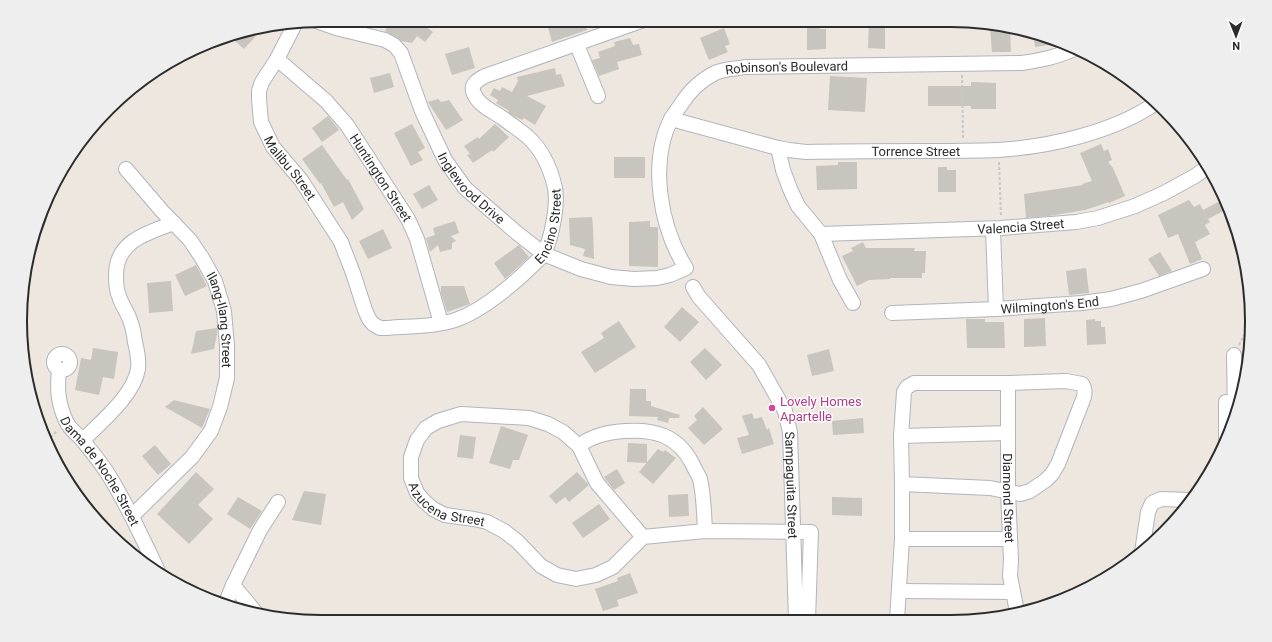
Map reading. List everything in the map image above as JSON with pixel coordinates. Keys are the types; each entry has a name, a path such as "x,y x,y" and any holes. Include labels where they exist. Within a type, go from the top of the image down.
{"street":[{"name":"Inglewood Drive","path":"333,27 385,40 394,45 401,53 422,111 445,160 465,188 544,254 581,269 611,277 634,279 657,278 670,275 686,268"},
{"name":"Encino Street","path":"365,310 373,324 380,328 441,323 457,319 481,307 503,291 544,254 552,231 555,209 555,189 549,168 541,153 530,138 483,105 476,97 472,88 475,83 485,76 625,27"},
{"name":"Malibu Street","path":"292,29 277,59 262,82 259,91 261,122 273,148 301,180 341,242 365,310"},
{"path":"577,45 598,96"},
{"name":"Robinson's Boulevard","path":"686,268 666,225 660,194 659,168 662,144 671,119 687,96 701,82 715,73 745,67 1020,62 1056,57 1069,51"},
{"name":"Huntington Street","path":"277,59 326,101 347,125 408,219 417,240 441,323"},
{"name":"Torrence Street","path":"671,119 778,148 806,152 998,150 1039,145 1069,139 1124,121 1152,106"},
{"path":"778,148 790,189 798,206 821,234 840,280 853,303"},
{"name":"Ilang-Ilang Street","path":"126,169 190,240 202,258 215,281 224,311 228,346 227,378 220,407 211,431 192,457 132,516"},
{"name":"Valencia Street","path":"821,234 997,229 1065,223 1098,218 1135,206 1164,194 1203,170"},
{"path":"83,440 124,399 134,382 138,369 137,350 129,317 118,295 116,268 119,255 127,245 144,234 174,223"},
{"path":"996,309 997,229"},
{"name":"Wilmington's End","path":"892,313 996,309 1082,303 1141,291 1203,269"},
{"name":"Sampaguita Street","path":"693,287 699,297 759,365 785,411 790,432 796,615"},
{"path":"1234,355 1235,398"},
{"name":"Dama de Noche Street","path":"60,370 58,398 67,423 74,433 83,440 108,473 132,516 154,562"},
{"path":"898,615 902,539 901,436 904,392 907,387 914,383 1008,383 1066,381 1079,383 1084,386 1085,391 1081,408 1058,464 1052,474 1026,493 1020,494 990,488 902,484"},
{"name":"Diamond Street","path":"1008,383 1010,576 1016,607"},
{"path":"1226,392 1226,425"},
{"name":"Azucena Street","path":"460,414 529,418 548,424 563,432 579,446 597,483 643,537 613,567 596,575 576,579 557,575 541,566 517,541 504,531 487,522 445,515 432,509 417,493 411,478 411,457 417,440 426,428 438,421 460,414"},
{"path":"579,446 584,441 618,432 636,430 668,436 680,445 699,477 703,497 705,531"},
{"path":"901,436 1008,433"},
{"path":"1146,541 1148,512 1152,503 1161,499 1184,500"},
{"path":"227,599 260,530 278,502"},
{"path":"643,537 705,531 793,532"},
{"name":"Sampaguita Street","path":"793,532 811,532 808,615"},
{"path":"902,539 1010,540"},
{"path":"233,586 250,606"},
{"path":"900,591 1013,592"}],"path":[{"path":"962,64 963,150"},
{"path":"997,229 998,150"},
{"path":"1234,355 1244,335"}],"building":[{"path":"387,27 427,27 433,32 425,42 417,36 412,43 401,41 385,31"},
{"path":"548,27 586,27 587,30 552,42"},
{"path":"807,27 820,27 820,29 826,29 826,49 807,50"},
{"path":"869,27 885,27 885,49 868,48"},
{"path":"724,28 730,44 725,46 728,52 709,60 700,38"},
{"path":"990,30 1010,33 1011,52 992,52"},
{"path":"255,35 256,36 244,49 234,40"},
{"path":"630,38 633,45 639,44 642,55 617,62 619,69 599,76 592,60 600,58 598,52 615,46 614,42"},
{"path":"1034,39 1051,45 1035,47"},
{"path":"469,47 475,68 452,75 445,54"},
{"path":"555,68 556,75 561,74 565,86 527,96 546,106 535,125 524,118 522,120 508,112 509,111 496,103 498,100 490,95 494,88 500,91 502,87 512,92 518,81 517,77"},
{"path":"390,73 394,87 374,93 370,78"},
{"path":"830,76 867,78 865,112 828,110"},
{"path":"971,82 996,83 996,109 971,109 971,106 928,106 928,86 971,86"},
{"path":"438,99 441,102 449,100 463,120 446,130 428,102"},
{"path":"328,116 339,130 322,142 312,128"},
{"path":"412,124 425,148 418,152 423,160 411,166 394,133"},
{"path":"495,124 509,137 493,152 492,150 473,163 467,155 470,154 464,146 478,137 479,139"},
{"path":"1101,144 1104,151 1108,149 1112,160 1108,162 1113,168 1125,196 1109,203 1085,210 1026,218 1024,194 1083,185 1082,184 1092,181 1080,153"},
{"path":"322,145 347,180 348,179 364,209 352,220 343,202 334,207 321,183 320,184 302,159"},
{"path":"614,157 645,157 645,178 614,178"},
{"path":"838,162 857,162 857,189 817,190 816,166 838,165"},
{"path":"938,167 947,167 947,170 956,170 956,192 938,192"},
{"path":"429,185 438,200 422,209 413,194"},
{"path":"1189,200 1194,207 1200,204 1203,210 1220,201 1224,211 1208,219 1210,222 1205,225 1210,234 1195,242 1202,259 1190,264 1178,234 1168,238 1158,215"},
{"path":"592,217 594,259 583,256 585,249 570,245 569,218"},
{"path":"455,221 459,233 451,236 456,241 452,243 452,249 440,252 438,245 430,252 426,238 435,235 433,228"},
{"path":"650,221 650,227 658,227 658,267 629,266 629,222"},
{"path":"383,229 392,248 368,259 359,241"},
{"path":"863,242 866,248 915,248 914,251 926,251 925,273 922,273 922,278 890,278 869,280 857,286 842,256 853,251 851,248"},
{"path":"519,245 529,257 505,279 494,263"},
{"path":"1160,252 1172,271 1159,276 1148,259"},
{"path":"196,265 207,286 185,296 175,275"},
{"path":"1086,268 1089,293 1069,295 1066,271"},
{"path":"171,281 173,311 149,313 147,283"},
{"path":"441,286 464,286 470,304 447,312 441,293"},
{"path":"682,307 699,322 680,342 664,327"},
{"path":"1045,318 1046,346 1024,347 1024,319"},
{"path":"966,319 985,319 985,322 1004,322 1005,348 967,348"},
{"path":"1095,319 1095,321 1101,321 1101,327 1105,327 1106,344 1087,345 1086,320"},
{"path":"619,321 636,347 595,373 581,352 604,338 601,333"},
{"path":"217,328 214,349 191,354 196,331"},
{"path":"93,348 118,352 114,379 103,377 99,395 75,390 81,358 91,360"},
{"path":"705,348 722,365 706,380 690,362"},
{"path":"829,349 834,371 812,376 807,355"},
{"path":"630,389 646,389 646,401 651,401 651,406 680,415 679,418 669,418 668,423 657,420 658,417 629,416"},
{"path":"174,400 210,409 202,428 165,407"},
{"path":"703,407 723,429 704,445 688,428 697,420 694,416"},
{"path":"752,413 754,419 762,417 767,430 769,428 774,444 742,454 737,438 749,435 742,416"},
{"path":"863,418 864,433 833,435 832,421"},
{"path":"501,426 528,435 519,460 513,460 510,469 489,463"},
{"path":"460,435 476,437 473,459 457,457"},
{"path":"628,443 647,444 647,463 627,462"},
{"path":"155,445 171,464 158,475 142,456"},
{"path":"658,449 663,452 665,450 676,458 653,484 639,472"},
{"path":"617,469 625,483 614,490 604,477"},
{"path":"196,472 214,489 198,505 213,519 189,544 157,514"},
{"path":"577,472 589,485 569,502 565,497 556,504 549,496"},
{"path":"304,491 326,494 321,525 292,520"},
{"path":"688,494 689,516 669,517 668,495"},
{"path":"238,497 262,511 250,529 227,514"},
{"path":"832,497 862,498 862,516 832,515"},
{"path":"599,504 610,519 583,538 572,523"},
{"path":"630,573 638,593 617,600 619,606 603,611 595,589 618,581 617,578"}],"place":[{"name":"Lovely Homes Apartelle","path":"772,408"}]}
